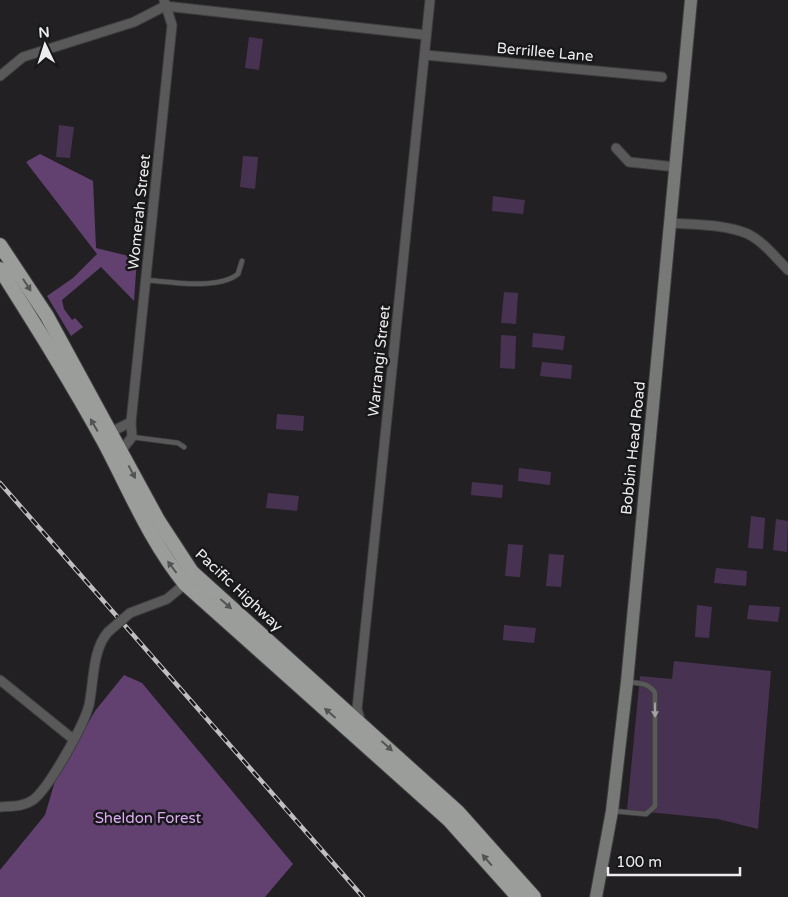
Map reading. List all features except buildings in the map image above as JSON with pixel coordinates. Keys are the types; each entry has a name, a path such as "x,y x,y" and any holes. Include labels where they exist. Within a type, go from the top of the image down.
{"highway":[{"name":"Pacific Highway","path":"0,244 47,316 158,520 192,572 458,812 534,897"},
{"name":"Pacific Highway","path":"0,269 36,324 104,442 146,526 164,556 185,584 449,820 518,897"}],"main road":[{"name":"Bobbin Head Road","path":"596,897 612,811 627,682 691,0"}],"street":[{"name":"Warrangi Street","path":"361,724 358,709 430,0"},
{"path":"0,76 23,57 134,22 164,3 426,35"},
{"name":"Womerah Street","path":"132,437 131,422 172,25 164,3"},
{"name":"Berrillee Lane","path":"425,55 662,77"},
{"path":"616,148 629,162 676,167"},
{"path":"671,223 710,227 747,234 767,248 788,270"},
{"path":"111,432 131,422"},
{"path":"121,451 132,437"},
{"path":"0,807 25,804 40,793 84,722 99,645 108,632 130,613 167,599 185,584"},
{"path":"0,680 73,739"}],"lane":[{"path":"146,280 208,283 226,281 238,274 242,261"},
{"path":"132,437 178,443 184,447"},
{"path":"612,811 646,814 656,806 655,693 644,684 627,682"}],"shaded area":[{"path":"249,37 263,39 259,70 245,68"},
{"path":"59,125 74,127 70,158 56,157"},
{"path":"243,156 258,157 255,189 240,187"},
{"path":"493,196 525,200 523,214 492,211"},
{"path":"504,292 518,293 516,324 501,323"},
{"path":"533,333 565,336 563,350 532,347"},
{"path":"501,335 516,336 515,369 500,368"},
{"path":"542,362 572,365 571,379 540,376"},
{"path":"277,414 304,416 303,431 276,429"},
{"path":"519,468 551,472 550,485 518,481"},
{"path":"472,482 503,485 502,498 471,495"},
{"path":"268,493 299,496 297,511 266,508"},
{"path":"751,516 765,518 763,549 748,548"},
{"path":"776,519 788,521 787,552 773,550"},
{"path":"508,544 523,545 520,577 505,576"},
{"path":"549,554 564,555 561,587 546,586"},
{"path":"716,568 747,571 746,586 714,583"},
{"path":"697,605 712,607 709,638 695,637"},
{"path":"749,605 780,607 778,622 747,619"},
{"path":"504,625 536,628 534,643 503,640"},
{"path":"674,661 771,671 758,829 718,819 627,810 640,676 672,679"}],"green space":[{"path":"40,154 93,181 96,248 137,258 134,301 101,267 62,300 64,309 72,320 75,318 83,327 71,336 47,296 73,278 97,254 26,162"},
{"name":"Sheldon Forest","path":"124,675 142,683 293,864 265,897 0,897 0,870 45,815 55,781 95,711"}],"railway":[{"path":"0,483 363,897"}]}
